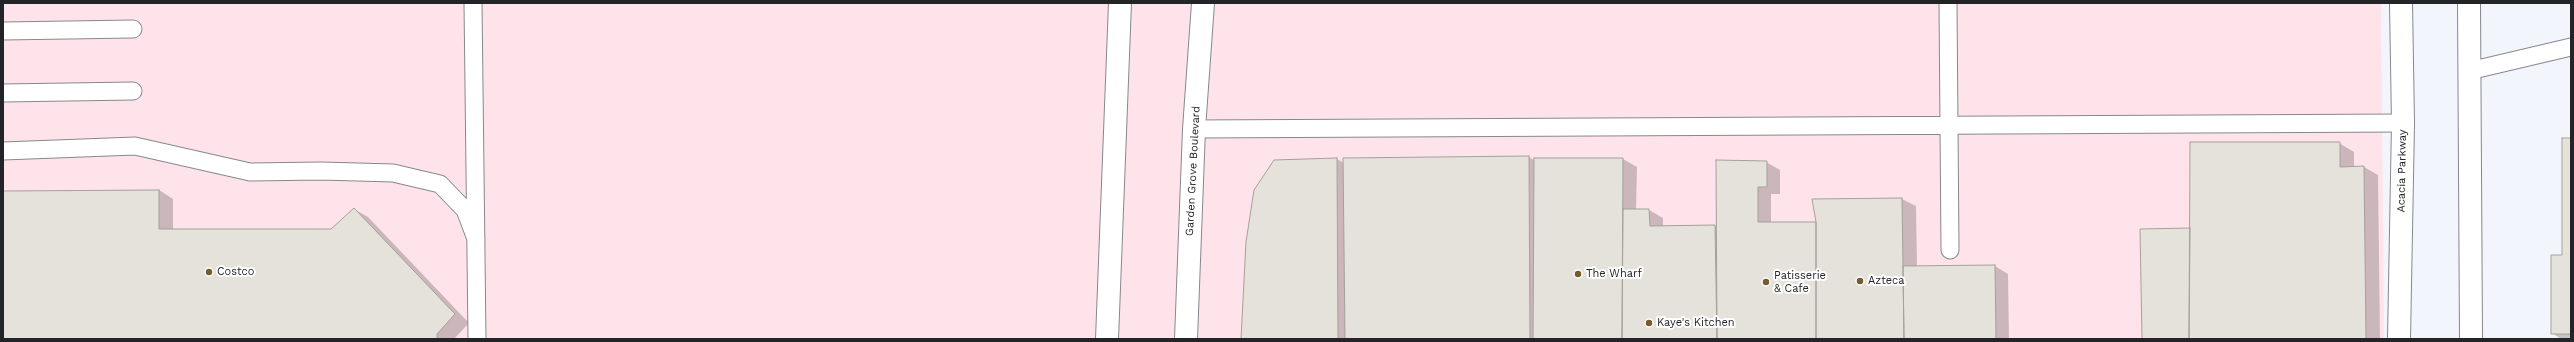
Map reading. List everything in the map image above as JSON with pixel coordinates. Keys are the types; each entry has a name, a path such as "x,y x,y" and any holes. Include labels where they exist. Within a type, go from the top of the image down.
{"street":[{"path":"1107,339 1120,3"},
{"name":"Garden Grove Boulevard","path":"1186,339 1194,129 1203,3"},
{"name":"Acacia Parkway","path":"2400,339 2403,123 2401,3"},
{"path":"2469,3 2471,339"}],"lane":[{"path":"473,3 477,339"},
{"path":"1948,3 1950,250"},
{"path":"3,31 133,29"},
{"path":"2469,72 2571,47"},
{"path":"3,93 133,91"},
{"path":"1194,129 1949,124 2403,123"},
{"path":"3,151 135,146 250,172 322,170 393,173 440,184 465,210 476,239"}],"shaded area":[{"path":"3,3 2381,3 2384,339 3,339"}],"building":[{"path":"2562,138 2571,138 2571,334 2551,334 2551,255 2562,255"},
{"path":"2190,142 2340,142 2340,167 2364,166 2366,339 2189,339"},
{"path":"1529,156 1530,339 1345,339 1343,158"},
{"path":"1337,158 1338,339 1241,339 1246,242 1254,190 1274,160"},
{"name":"The Wharf","path":"1534,158 1623,158 1622,339 1533,339"},
{"name":"Patisserie & Cafe","path":"1716,160 1767,161 1767,187 1758,187 1758,222 1816,222 1816,339 1717,339"},
{"name":"Costco","path":"159,190 159,229 331,229 354,208 455,314 437,334 437,339 3,339 3,191"},
{"name":"Azteca","path":"1902,198 1904,339 1816,339 1816,222 1812,199"},
{"path":"1623,209 1649,209 1650,226 1715,225 1717,339 1622,339"},
{"path":"2190,228 2189,339 2142,339 2140,229"},
{"path":"1995,265 1996,339 1904,339 1903,266"}],"place":[{"name":"Costco","path":"209,272"},
{"name":"The Wharf","path":"1578,274"},
{"name":"Azteca","path":"1860,281"},
{"name":"Patisserie & Cafe","path":"1766,282"},
{"name":"Kaye's Kitchen","path":"1649,323"}]}
